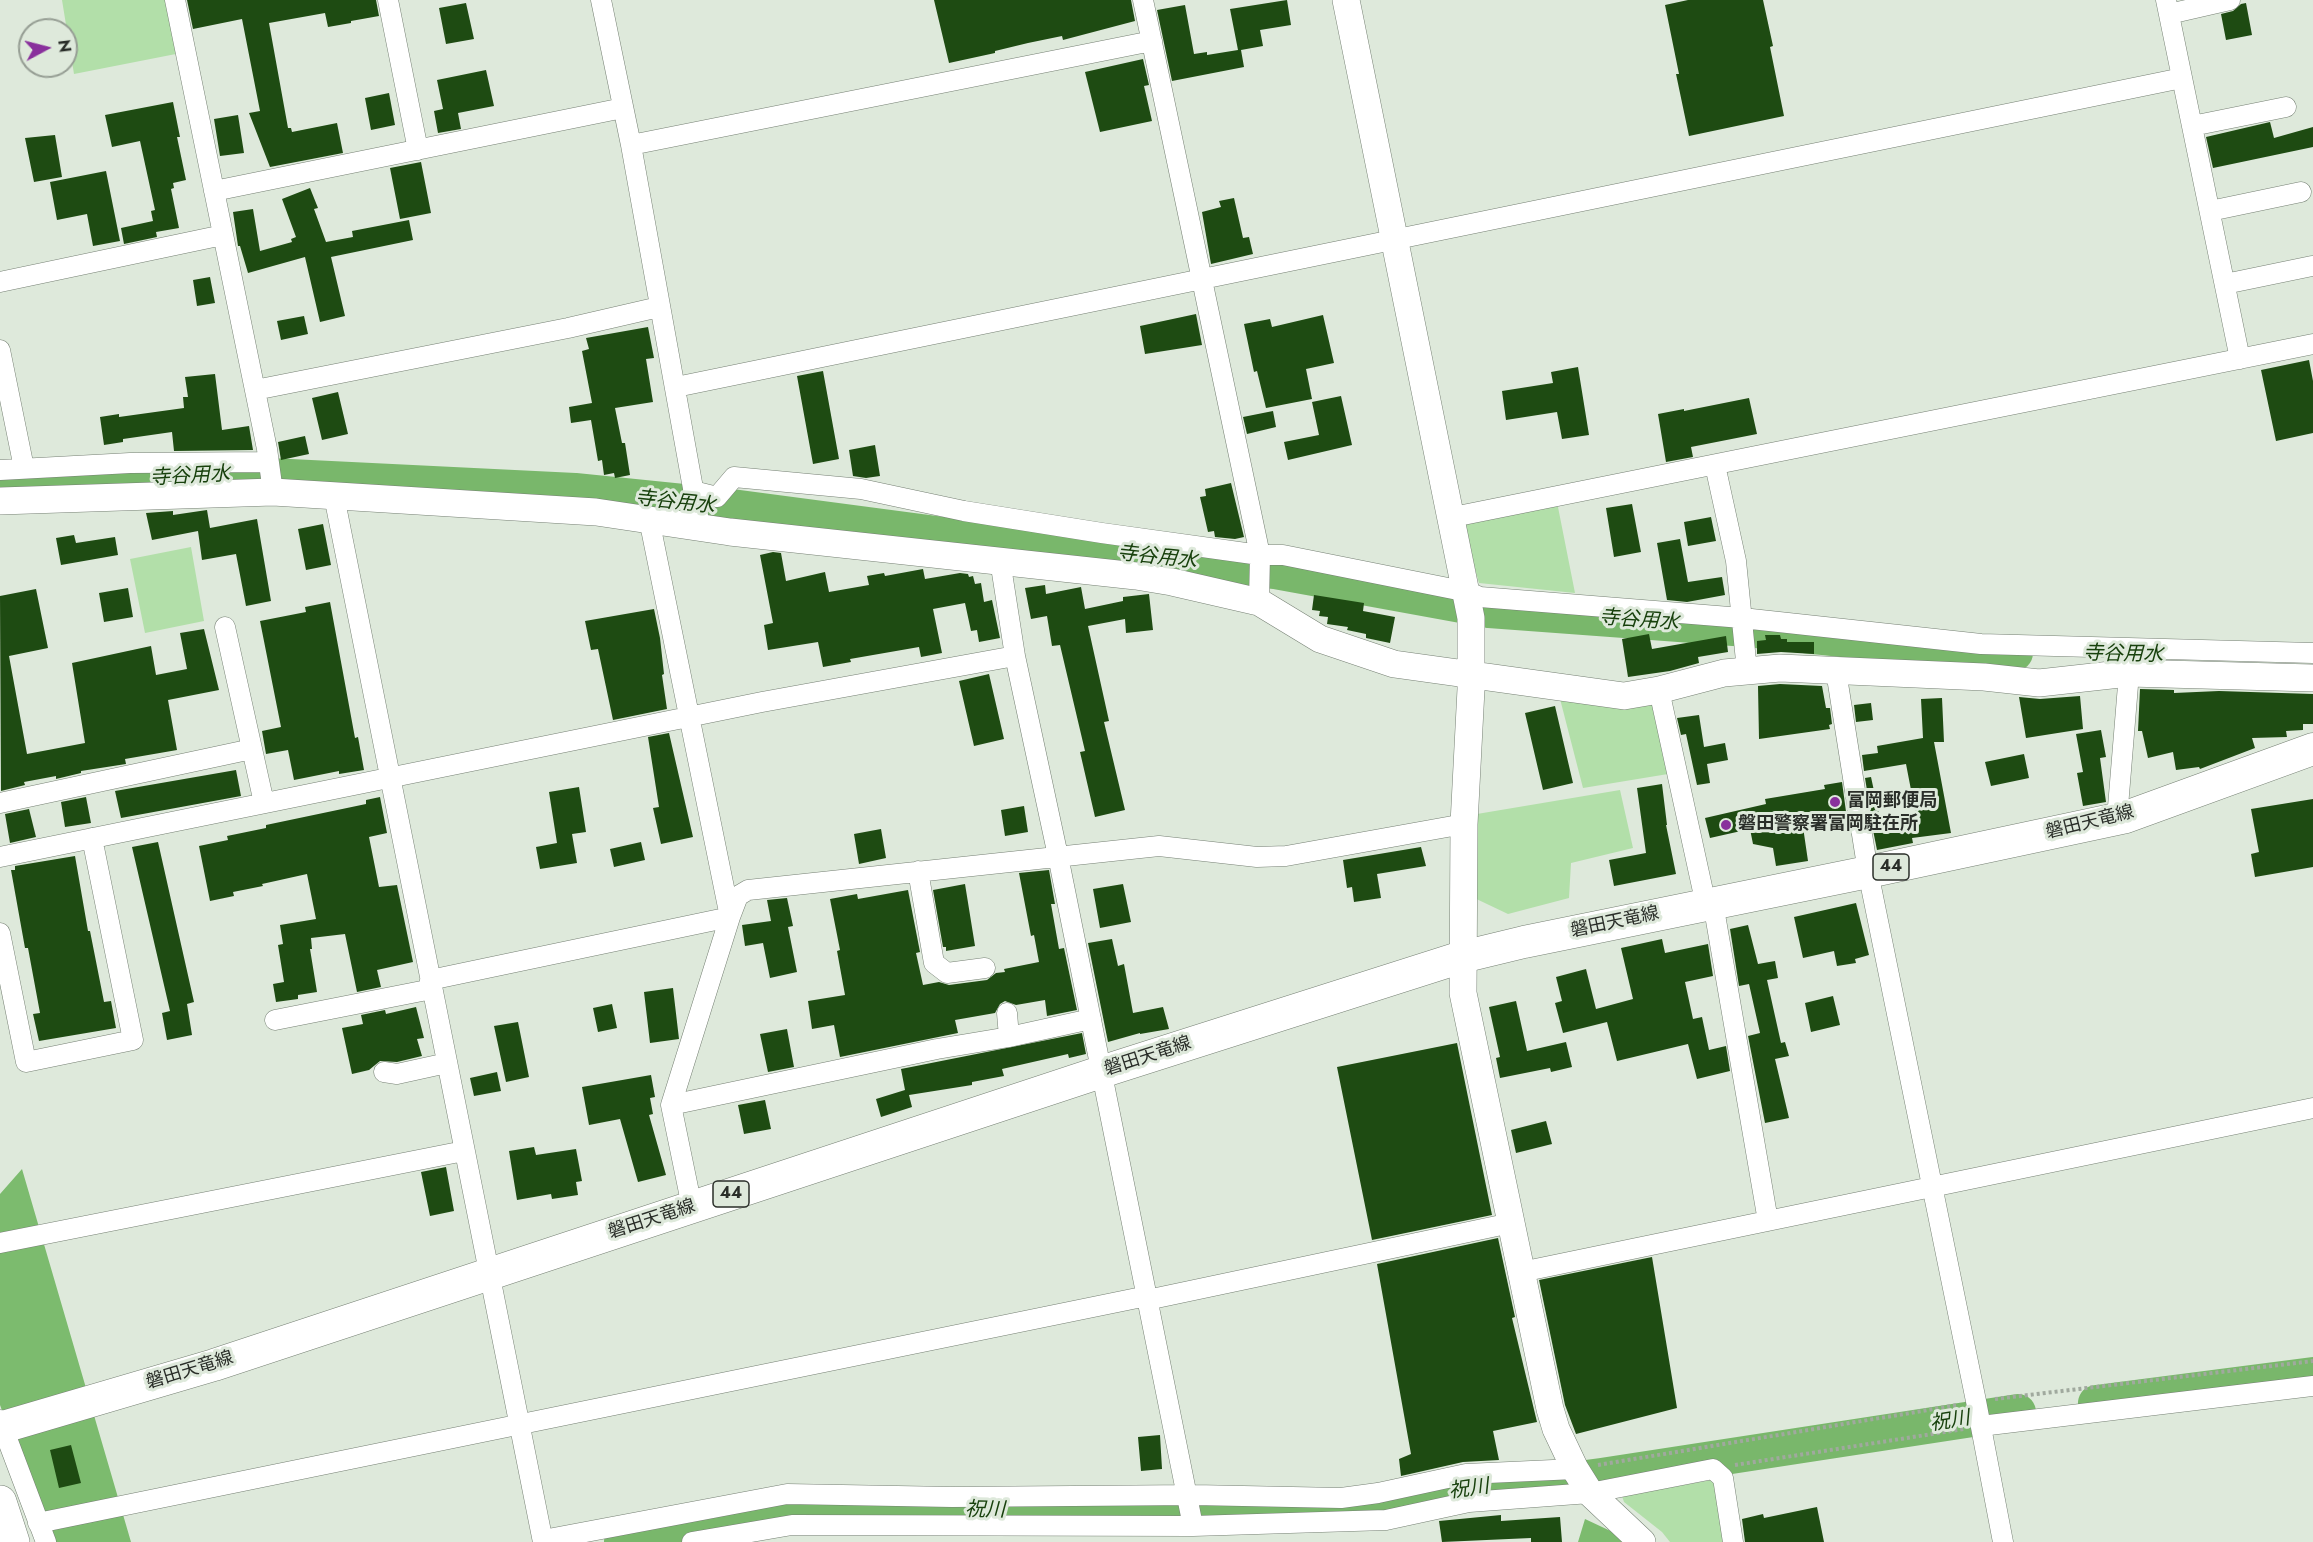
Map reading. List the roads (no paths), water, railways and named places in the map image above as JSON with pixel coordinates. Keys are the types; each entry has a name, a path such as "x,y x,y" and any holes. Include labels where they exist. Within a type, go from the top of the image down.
{"highway":[{"path":"0,1502 25,1533"}],"main road":[{"name":"磐田天竜線","path":"1,1425 214,1365 1101,1072 1461,957 2116,819 2313,749"}],"street":[{"path":"175,0 255,390 273,492"},
{"path":"388,0 418,150"},
{"path":"601,0 631,145 700,527"},
{"path":"1143,0 1202,280 1259,575 1320,639 1394,664 1624,696 1659,690 1724,673 1780,668 1984,677 2039,683 2129,673 2313,678"},
{"path":"1346,0 1472,618 1472,675 1464,824 1461,957 1463,993 1556,1429 1582,1479 1642,1542"},
{"path":"2230,0 2167,7 2240,359"},
{"path":"631,145 1152,41"},
{"path":"676,387 2182,78"},
{"path":"2192,126 2286,107"},
{"path":"214,191 623,108"},
{"path":"2210,211 2301,192"},
{"path":"0,282 223,235"},
{"path":"2225,284 2312,266"},
{"path":"255,390 568,328 659,307"},
{"path":"1453,518 2313,344"},
{"path":"0,350 24,468"},
{"path":"0,470 130,463 268,462"},
{"path":"1715,465 1736,561 1747,671"},
{"path":"693,491 717,497 734,477 861,489 1259,575"},
{"path":"0,501 273,492 596,512 700,527 1152,578 1259,575 1283,555 1468,592 1480,597 1742,618 1981,644 2313,653"},
{"path":"334,496 543,1541 787,1494 952,1497 1187,1495 1341,1498 1378,1493 1466,1474 1582,1479 1713,1469 1723,1478 1733,1542"},
{"path":"649,519 730,917"},
{"path":"1000,560 1015,656 1058,856 1194,1526"},
{"path":"225,627 264,803"},
{"path":"0,857 829,689 1015,656"},
{"path":"1836,671 1868,872 2003,1542"},
{"path":"2116,819 2129,673"},
{"path":"1659,690 1709,904 1768,1221"},
{"path":"0,803 252,749"},
{"path":"692,1207 671,1105 730,917 738,896 748,890 1159,846 1257,857 1286,856 1464,824"},
{"path":"0,933 26,1062 133,1040 92,838"},
{"path":"918,871 934,963 947,973 985,968"},
{"path":"275,1020 730,917"},
{"path":"1007,1013 1009,1037"},
{"path":"671,1105 1091,1019"},
{"path":"384,1072 397,1074 447,1063"},
{"path":"1521,1272 2313,1108"},
{"path":"0,1243 464,1151"},
{"path":"25,1533 520,1423 1511,1223"},
{"path":"1981,1425 2313,1386"},
{"path":"1,1425 25,1533"},
{"path":"692,1542 792,1525 1194,1526 1386,1520 1582,1479"},
{"path":"25,1533 46,1542"}],"waterway":[{"name":"寺谷用水","path":"0,486 159,476 249,475 575,491 732,507 944,535 1275,571 1489,610 1747,629 1966,652 2015,653"},
{"name":"祝川","path":"2096,1403 2313,1375"},
{"name":"祝川","path":"622,1542 796,1509 1051,1512 1385,1507 1465,1488 1510,1488 1601,1476 2018,1412"}],"place":[{"name":"富岡郵便局","path":"1835,802"},
{"name":"磐田警察署富岡駐在所","path":"1726,825"}]}
